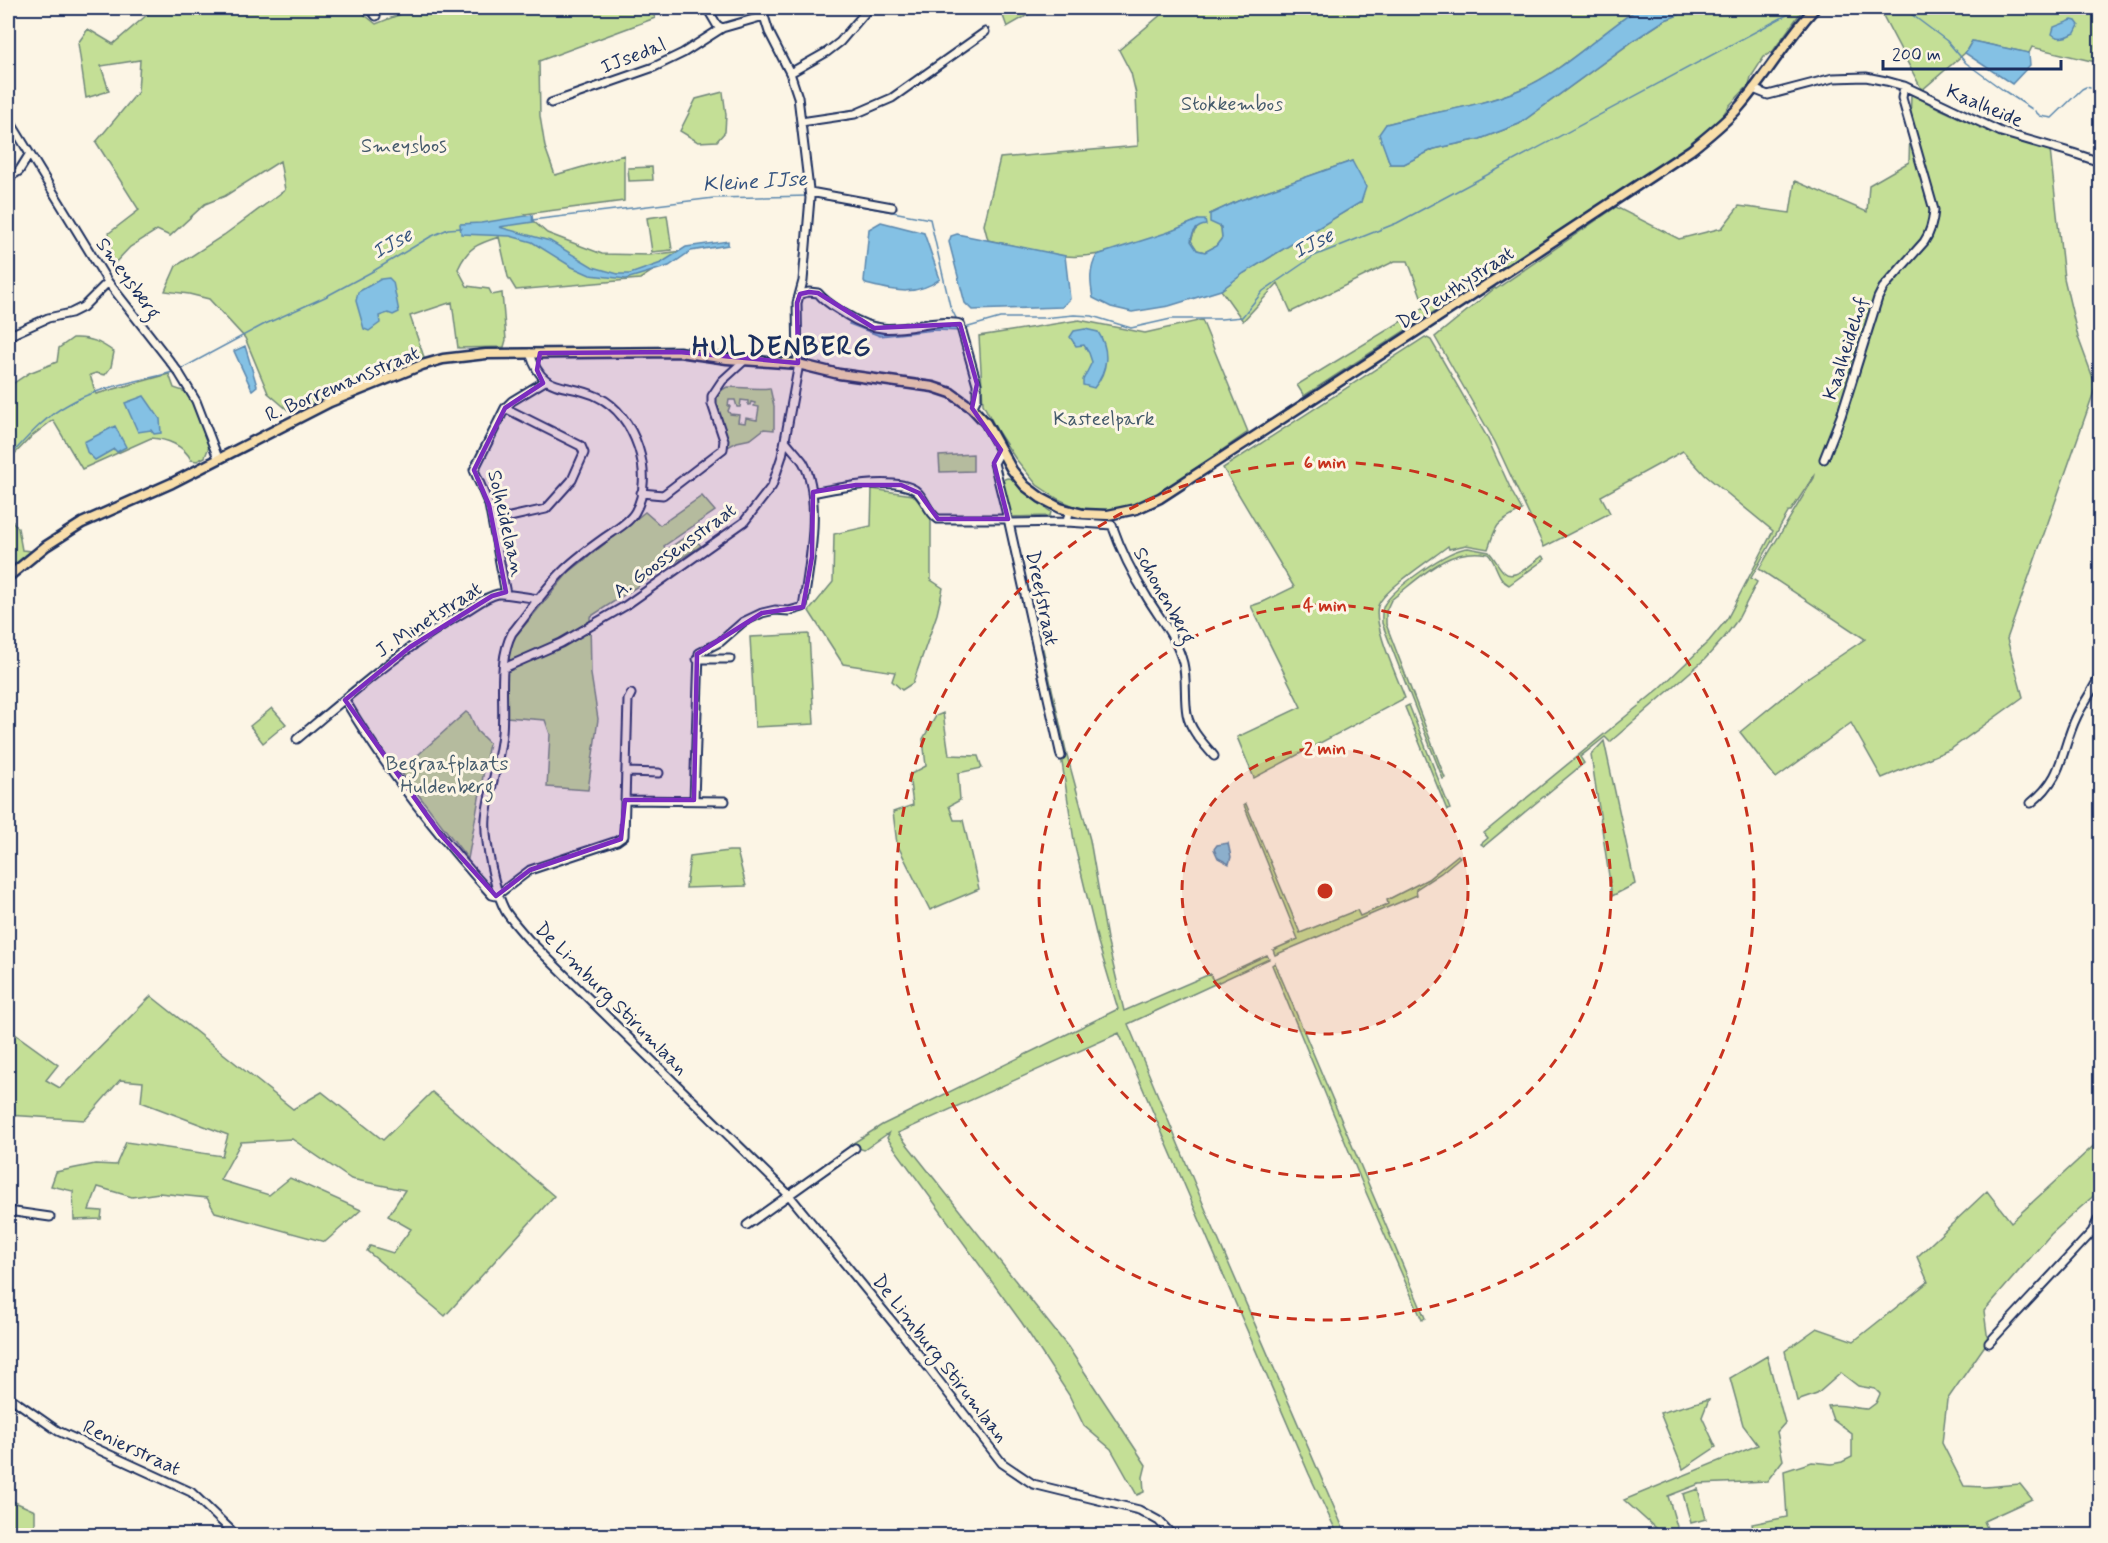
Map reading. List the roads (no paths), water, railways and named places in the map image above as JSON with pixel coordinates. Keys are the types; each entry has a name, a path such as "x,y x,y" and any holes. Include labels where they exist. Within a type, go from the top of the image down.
{"main road":[{"name":"De Peuthystraat","path":"798,363 838,374 933,387 951,393 972,408 986,423 1012,470 1025,486 1041,498 1069,512 1089,515 1108,515 1136,509 1160,498 1670,165 1725,122 1753,89 1798,26 1813,10"},
{"name":"R. Borremansstraat","path":"8,577 46,546 82,523 154,491 330,402 422,365 468,355 679,352 727,359 798,363"}],"street":[{"path":"369,8 376,16"},
{"path":"707,8 717,25 722,28"},
{"path":"765,16 766,8"},
{"path":"790,73 840,42 869,8"},
{"name":"IJsedal","path":"551,103 654,67 684,53 722,28 765,16"},
{"name":"A. Goossensstraat","path":"504,668 591,627 702,553 744,522 772,486 785,440 798,363 797,303 800,294 810,194 798,97 790,73 769,32 765,16"},
{"path":"801,122 855,114 892,98 985,32"},
{"name":"Kaalheide","path":"1753,89 1763,95 1768,95 1808,83 1848,77 1876,79 1904,86 2001,132 2100,162"},
{"name":"Kaalheidehof","path":"1824,459 1841,417 1882,288 1924,242 1930,234 1933,223 1934,210 1902,98 1904,86"},
{"name":"Smeysberg","path":"8,118 108,282 177,370 196,401 218,458"},
{"path":"8,178 19,171 29,155"},
{"path":"810,194 892,207"},
{"path":"8,336 48,318 71,313 83,307 108,282"},
{"path":"800,294 818,292 825,301 874,328 894,330 949,322 958,323 962,329 977,384 976,398 972,408"},
{"path":"535,353 537,370 545,381"},
{"path":"640,493 663,495 723,449 724,440 712,404 712,396 722,381 745,360"},
{"name":"De Limburg Stirumlaan","path":"545,381 594,395 616,409 632,432 638,448 642,464 640,493 635,513 564,570 512,633 506,645 502,733 486,819 488,847 499,894 506,911 529,940 788,1194 882,1308 1002,1463 1033,1484 1138,1510 1159,1521 1173,1536"},
{"name":"Solheidelaan","path":"506,594 492,521 485,495 474,470 505,408 512,401 545,381"},
{"path":"492,521 546,509 572,480 584,453 580,446 505,408"},
{"path":"694,800 697,657 699,653 727,637 743,622 762,613 775,610 789,611 803,607 812,557 812,492 808,474 802,462 785,440"},
{"name":"Dreefstraat","path":"1002,450 994,463 1009,521 1060,756"},
{"path":"812,492 856,485 901,485 919,493 930,513 938,519 1067,522 1069,512"},
{"name":"Schonenberg","path":"1067,522 1112,525 1121,551 1134,575 1175,639 1183,663 1187,688 1186,714 1199,738 1214,756"},
{"name":"J. Minetstraat","path":"297,739 383,667 427,636 492,596 506,594 519,598 539,599"},
{"path":"697,657 730,659"},
{"path":"2031,802 2053,781 2059,770 2077,717 2100,675"},
{"path":"345,700 381,756 440,834 492,895 496,896 530,870 621,839 624,834 628,700 631,694"},
{"path":"626,772 659,773"},
{"path":"625,800 725,801"},
{"path":"747,1225 855,1148"},
{"path":"8,1210 50,1217"},
{"path":"1989,1344 2092,1232 2100,1216"},
{"name":"Renierstraat","path":"8,1395 58,1431 191,1492 237,1536"}],"water":[{"path":"1639,8 1697,8 1665,20 1634,40 1519,124 1480,139 1434,149 1404,164 1390,164 1379,134 1386,124 1470,106 1535,83 1566,63"},
{"path":"2072,20 2079,25 2075,33 2063,37 2052,34 2054,27"},
{"path":"1972,41 2029,53 2030,65 2012,84 1965,53"},
{"path":"1352,161 1366,187 1361,202 1244,273 1221,290 1169,306 1132,312 1111,307 1093,298 1091,276 1097,255 1169,232 1198,220 1205,220 1206,225 1195,230 1191,241 1197,250 1205,252 1216,246 1222,238 1221,227 1210,222 1210,214 1238,201"},
{"path":"532,215 533,222 499,227 550,241 593,267 618,274 630,274 661,263 686,247 728,241 728,245 691,251 669,266 626,279 590,275 572,267 532,242 510,236 461,234 460,224"},
{"path":"881,222 924,233 940,279 922,288 904,291 866,284 864,281 869,229"},
{"path":"957,234 1065,256 1070,299 1062,307 972,310 965,303 949,242 951,236"},
{"path":"389,278 393,282 399,312 379,316 380,323 369,331 364,329 356,301 358,292 381,279"},
{"path":"852,320 882,333 936,326 960,327 961,331 934,330 880,336 849,324"},
{"path":"1085,329 1098,332 1106,353 1105,368 1094,388 1083,385 1083,380 1092,362 1089,353 1084,345 1076,346 1070,337 1074,331"},
{"path":"245,346 257,386 252,390 234,351"},
{"path":"144,396 160,419 161,433 154,434 151,430 138,432 125,403"},
{"path":"115,426 126,447 117,452 114,449 95,460 87,452 84,442"},
{"path":"1228,843 1231,857 1229,864 1218,858 1214,849 1217,845"}],"waterway":[{"name":"IJse","path":"965,328 1000,318 1074,315 1092,316 1131,328 1171,319 1242,317 1263,291 1314,256 1397,223 1800,8"},
{"path":"1903,8 1947,41 1966,63 2032,109"},
{"path":"2035,111 2040,116 2052,118 2082,89 2090,88"},
{"path":"2096,91 2100,94"},
{"name":"Kleine IJse","path":"532,220 714,198 808,196"},
{"name":"Kleine IJse","path":"813,197 930,219 950,306 957,320"},
{"name":"IJse","path":"181,369 263,325 325,297 430,237 448,229 462,228"},
{"name":"IJse","path":"8,458 43,422 58,410 79,399 105,389 173,372"}],"district":[{"name":"HULDENBERG","path":"782,346"}],"park label":[{"name":"Stokkembos","path":"1232,103"},
{"name":"Smeysbos","path":"404,145"},
{"name":"Kasteelpark","path":"1104,418"},
{"name":"Begraafplaats Huldenberg","path":"447,774"}]}
